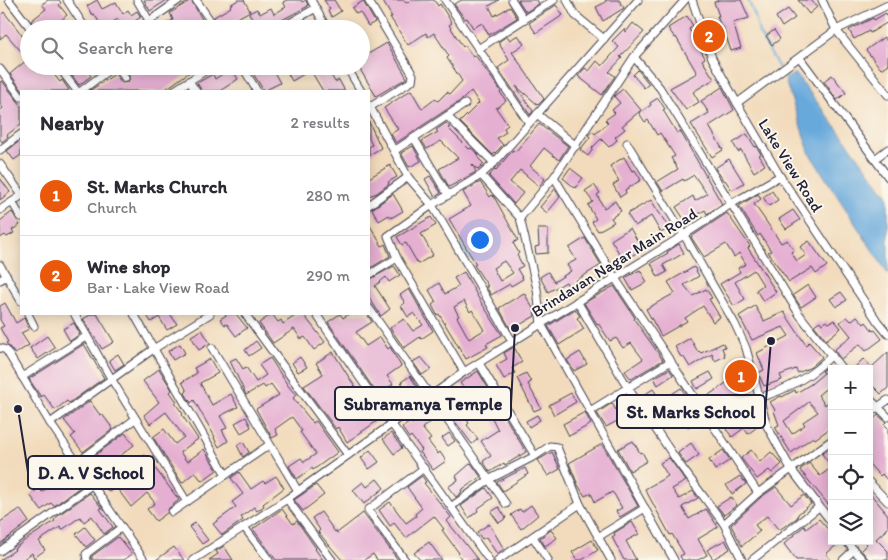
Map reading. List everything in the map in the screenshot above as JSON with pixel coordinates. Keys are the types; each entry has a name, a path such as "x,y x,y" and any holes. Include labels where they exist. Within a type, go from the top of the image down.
{"street":[{"path":"10,0 24,20"},
{"path":"67,0 80,20"},
{"path":"137,0 149,20"},
{"path":"151,20 179,0"},
{"path":"196,0 210,20"},
{"path":"311,0 322,20"},
{"path":"368,0 414,75 410,82 370,105"},
{"path":"444,0 529,123"},
{"path":"512,0 524,19"},
{"path":"478,49 554,0"},
{"path":"567,0 575,15 604,38"},
{"path":"464,372 397,258 388,236 432,205 481,175 494,163 604,38 630,3 638,0"},
{"path":"520,218 554,177 576,146 634,57 685,0"},
{"name":"Lake View Road","path":"692,0 712,58 780,176 888,334"},
{"path":"822,0 836,30 888,95"},
{"path":"738,104 746,96 776,76 836,30 888,5"},
{"path":"295,20 316,8"},
{"path":"634,57 660,88 799,314 839,365"},
{"path":"800,58 876,158 888,177"},
{"path":"0,69 20,96"},
{"path":"64,75 75,90"},
{"path":"82,90 103,75"},
{"path":"175,90 199,75"},
{"path":"247,75 256,90"},
{"path":"351,75 360,90"},
{"path":"189,81 195,90"},
{"path":"394,151 465,104"},
{"path":"370,108 408,178 432,205 512,341"},
{"path":"537,114 576,146"},
{"path":"447,116 494,163"},
{"path":"0,150 20,135"},
{"path":"414,138 448,195"},
{"path":"627,143 684,235 746,348 766,426 791,469 828,518"},
{"path":"876,158 888,149"},
{"path":"0,164 20,194"},
{"path":"481,175 520,218 537,289 541,324 674,560"},
{"name":"Brindavan Nagar Main Road","path":"193,560 287,499 464,372 731,204 780,176"},
{"path":"554,177 615,278 758,493"},
{"path":"370,204 408,178"},
{"path":"0,210 20,196"},
{"path":"12,202 20,215"},
{"path":"370,274 397,258"},
{"path":"0,265 3,278 20,296"},
{"path":"577,301 628,388 677,461 724,524 742,560"},
{"path":"370,309 506,504"},
{"path":"28,315 34,326"},
{"path":"75,315 186,502"},
{"path":"135,315 226,475"},
{"path":"50,422 155,348 208,315"},
{"path":"246,315 348,456"},
{"path":"317,315 489,560"},
{"path":"22,377 87,336"},
{"path":"0,348 6,350 50,422 144,560"},
{"path":"212,348 298,490"},
{"path":"758,398 778,392 801,380 818,369 832,355"},
{"path":"590,411 670,361"},
{"path":"479,363 535,456"},
{"path":"873,411 888,400"},
{"path":"873,402 888,417"},
{"path":"78,462 135,419"},
{"path":"724,524 758,493 828,443"},
{"path":"172,512 269,445"},
{"path":"452,506 490,479 535,456 550,446 557,447 580,504 611,560"},
{"path":"405,560 368,510 424,468"},
{"path":"0,551 94,484"},
{"path":"873,486 888,502"},
{"path":"287,499 332,560"},
{"path":"498,560 580,504"},
{"path":"752,560 819,507"},
{"path":"598,538 645,508"},
{"path":"87,560 86,554 122,527"},
{"path":"244,527 269,560"},
{"path":"533,537 548,560"},
{"path":"850,545 863,560"},
{"path":"843,560 854,550"}],"water":[{"path":"795,73 888,196 888,274 810,154 785,80"}],"building":[{"path":"48,0 59,0 61,3 59,5 67,15 61,20 32,20 46,9 42,4"},
{"path":"97,0 102,9 116,2 123,14 128,10 131,15 137,11 141,17 136,20 98,20 94,14 92,15 87,6"},
{"path":"144,0 167,0 150,11"},
{"path":"191,0 202,20 173,20 170,13"},
{"path":"238,0 244,0 250,11 234,20 216,20 214,17 231,7 230,5"},
{"path":"287,0 301,0 302,2 306,0 308,6 282,20 252,20 249,13 257,9 260,14 271,8 274,14 286,7 283,2"},
{"path":"324,0 334,0 341,11 332,17 328,11 330,9"},
{"path":"382,0 404,0 406,3 411,0 434,0 438,6 440,4 452,23 449,25 463,47 465,45 473,57 475,55 506,101 496,108 508,125 504,128 506,132 497,138 503,145 493,155 460,122 479,103 471,91 463,99 396,143 391,134 398,129 384,108 411,90 422,109 435,99 438,101 447,92 450,94 462,81 434,33 428,37 426,33 408,45 390,17 392,17"},
{"path":"462,0 499,0 489,6 494,16 510,7 517,18 489,35 482,23 473,28 467,18 465,19 454,4"},
{"path":"518,0 537,0 539,4 526,12"},
{"path":"605,0 619,0 624,8 603,21 596,7 606,2"},
{"path":"719,0 741,0 749,18 733,23 741,48 731,51 717,16 719,16 714,2"},
{"path":"798,0 811,0 817,7 809,14"},
{"path":"363,1 375,22 370,25 370,20 365,20 360,12 356,14 352,8"},
{"path":"556,5 563,15 536,33 529,23"},
{"path":"788,9 795,18 782,27 776,17"},
{"path":"4,12 20,32 20,50 6,34 0,39 0,16"},
{"path":"886,13 888,22 870,33 869,31 854,39 849,30"},
{"path":"687,16 693,26 689,29 705,58 702,60 714,79 693,92 699,102 686,110 670,88 697,73 676,37 668,28"},
{"path":"633,23 644,32 620,57 622,58 609,72 615,76 602,95 578,76 585,68 589,71 597,61 602,66 619,47 612,41 624,29 626,32"},
{"path":"774,30 780,39 772,45 766,36"},
{"path":"518,35 524,44 512,52 544,99 538,105 516,86 533,111 530,115 498,68 509,60 498,42 507,36 510,40"},
{"path":"884,37 888,43 888,64 881,69 866,50"},
{"path":"387,43 407,78 376,96 363,75 370,75 370,53"},
{"path":"20,66 20,75 54,75 60,82 62,80 69,90 22,90 10,74"},
{"path":"638,70 649,84 644,88 633,75"},
{"path":"72,75 90,75 91,76 79,85"},
{"path":"113,75 116,75 122,83 128,82 130,78 128,75 185,75 164,90 91,90"},
{"path":"211,75 213,75 215,79 221,75 235,75 238,79 222,90 201,90 197,83"},
{"path":"254,75 276,75 280,83 263,90"},
{"path":"289,75 302,75 292,81"},
{"path":"313,75 331,75 335,82 339,80 344,90 322,90"},
{"path":"832,75 846,93 837,100 824,81"},
{"path":"2,81 20,104 20,125 7,135 8,137 2,142 0,139 0,111 3,108 0,104 0,82"},
{"path":"722,87 734,110 709,126 723,150 712,157 691,124 709,113 701,101"},
{"path":"623,89 641,110 622,126 625,129 615,137 617,140 609,147 601,139 592,148 588,156 580,150 590,137 588,135 593,131 595,134 608,123 605,120 615,113 612,110 620,103 614,96"},
{"path":"658,98 665,109 663,110 677,133 680,131 722,204 707,214 705,210 686,222 676,207 693,196 695,201 707,194 694,175 663,191 657,182 678,169 671,158 675,156 660,133 657,135 648,120 645,122 639,113"},
{"path":"446,123 450,127 448,128 469,149 471,148 479,155 477,157 484,164 478,170 472,164 476,172 449,187 439,169 458,158 441,141 427,149 422,141 438,132 436,130"},
{"path":"370,124 381,148 370,154 370,146 372,145 370,141"},
{"path":"539,124 568,146 559,160 544,148 530,166 545,179 539,186 520,170 510,182 523,193 514,204 489,176 513,150 515,152"},
{"path":"747,134 761,154 759,155 765,165 754,172 741,150 738,152 733,143"},
{"path":"20,141 20,156 14,160 7,151"},
{"path":"413,146 421,161 409,167 401,153"},
{"path":"624,157 632,171 635,170 641,180 625,190 626,193 620,197 613,185 619,181 610,166"},
{"path":"729,159 744,183 732,190 715,168"},
{"path":"390,165 397,177 388,182 389,184 377,193 370,196 370,177"},
{"path":"570,168 583,178 575,188 563,178"},
{"path":"430,176 441,193 435,197 425,179"},
{"path":"0,178 10,192 0,200"},
{"path":"480,182 490,197 492,195 494,197 518,240 513,243 519,253 517,255 523,266 517,269 523,279 491,295 486,286 488,286 474,265 476,264 449,219 471,206 463,192","holes":["504,261 513,273 500,281 493,268"]},
{"path":"594,185 600,193 597,195 604,208 615,201 621,211 611,218 614,222 598,231 592,222 596,219 588,205 593,202 585,191"},
{"path":"555,189 560,197 547,213 540,207"},
{"path":"772,191 778,200 769,206 763,197"},
{"path":"393,194 403,211 391,218 389,215 379,221 372,209"},
{"path":"758,194 761,199 754,204 781,243 787,240 794,250 791,252 797,261 806,255 800,247 809,241 827,266 816,274 812,268 789,282 768,252 771,251 760,234 758,236 739,206"},
{"path":"651,200 669,228 661,233 651,216 635,226 627,214"},
{"path":"793,210 800,220 786,229 779,219"},
{"path":"12,212 20,225 12,230 14,233 0,238 0,221"},
{"path":"727,213 750,246 748,248 776,292 763,301 756,290 763,285 754,270 735,282 745,299 734,306 720,284 740,272 738,268 746,264 739,253 734,257 726,244 704,257 691,237"},
{"path":"431,217 436,225 421,234 433,255 418,264 406,243 402,245 397,237"},
{"path":"370,226 382,246 385,244 390,256 370,268"},
{"path":"630,228 642,249 624,261 611,240"},
{"path":"538,229 548,229 548,253 536,254 535,247 539,246"},
{"path":"585,238 601,265 575,281 577,285 570,289 566,282 548,292 540,277 548,272 554,282 571,271 567,265 576,260 569,248"},
{"path":"679,244 684,253 663,265 667,272 658,277 651,263"},
{"path":"394,266 400,275 389,282 386,277 375,286 390,309 381,316 370,299 370,279"},
{"path":"694,267 699,276 684,285 693,296 706,289 712,298 709,299 720,317 713,322 703,306 685,318 687,321 661,336 646,309 675,293 668,282"},
{"path":"640,270 647,282 632,290 625,278"},
{"path":"464,272 502,335 486,344 488,347 466,359 439,314 437,315 432,305 436,302 429,290 439,283 445,294 459,286 454,278","holes":["464,301 470,312 472,310 484,330 469,339 457,317 459,316 454,307"]},
{"path":"808,285 816,297 801,307 793,295"},
{"path":"614,286 634,319 663,360 631,379 625,371 643,359 631,343 623,348 616,338 610,341 584,303"},
{"path":"409,289 433,331 404,348 390,328 404,319 413,331 423,325 414,313 408,317 401,306 405,303 400,295"},
{"path":"841,292 847,300 836,307 830,299"},
{"path":"524,293 534,310 535,316 511,330 499,308"},
{"path":"5,303 16,323 24,318 29,329 21,333 29,345 15,354 6,343 8,342 0,328 4,326 0,320 0,306"},
{"path":"755,306 764,321 784,312 806,345 809,342 822,357 811,367 798,373 796,369 780,375 782,380 764,386 758,373 764,370 757,353 789,336 783,327 752,340 739,316"},
{"path":"575,309 580,316 577,318 584,329 559,345 548,326"},
{"path":"90,315 98,315 114,342 102,349 83,319"},
{"path":"147,315 171,315 177,324 167,330 159,317 151,322"},
{"path":"226,315 237,315 247,328 236,336 227,324 225,325 220,319"},
{"path":"271,315 273,315 278,322 281,320 283,324 296,315 304,315 325,342 314,350 305,337 301,339 294,329 273,343 259,323"},
{"path":"338,315 343,318 348,315 368,315 372,322 356,332 366,346 380,337 388,349 390,347 401,366 387,376 393,384 386,389 393,399 385,405 328,322"},
{"path":"857,316 864,324 866,322 873,331 875,330 882,339 866,351 860,344 841,359 834,350 851,336 840,322 847,317 851,321"},
{"path":"834,320 841,328 826,340 814,325 820,321 822,324 826,321 829,323"},
{"path":"74,323 80,334 70,341 63,329"},
{"path":"202,330 210,343 199,350 191,336"},
{"path":"47,336 55,348 38,359 30,348"},
{"path":"690,338 698,352 701,353 723,343 725,347 722,348 725,356 715,361 712,354 690,367 675,347"},
{"path":"256,341 261,348 249,356 245,350"},
{"path":"84,344 104,378 69,403 67,401 55,410 44,395 41,397 29,379"},
{"path":"180,344 185,353 173,360 168,351"},
{"path":"514,347 522,362 512,368 515,373 504,379 496,365 507,359 504,353"},
{"path":"333,352 371,408 373,406 380,419 347,442 338,427 336,429 304,386 323,374 316,363"},
{"path":"580,352 587,364 574,371 567,360"},
{"path":"888,352 888,388 881,394 873,386 873,366"},
{"path":"118,354 124,364 115,370 109,360"},
{"path":"300,357 307,367 298,372 292,363"},
{"path":"421,357 431,369 422,375 413,362"},
{"path":"236,358 243,369 246,367 256,382 266,375 259,365 270,358 296,395 293,398 313,423 316,421 338,452 297,479 289,466 301,458 304,462 316,454 292,417 275,429 278,435 272,438 256,409 279,395 271,384 265,388 263,385 246,395 230,361"},
{"path":"210,359 218,373 200,383 212,405 231,394 238,407 220,416 227,428 222,430 228,441 219,447 194,400 191,403 185,393 187,391 182,382 197,373 194,368"},
{"path":"863,359 870,365 857,365"},
{"path":"828,367 828,387 818,395 825,405 828,402 828,430 815,439 813,437 791,453 775,427 779,425 775,410 770,402 795,390 796,393 824,373 822,371","holes":["809,402 818,412 803,422 805,425 792,434 784,421"]},
{"path":"159,369 172,390 170,392 177,402 175,403 198,439 180,452 187,462 204,449 217,470 202,481 195,472 182,483 153,437 164,429 175,444 184,437 166,412 150,424 144,415 159,402 143,381"},
{"path":"669,369 673,375 658,385 654,378"},
{"path":"478,371 491,393 489,395 501,410 526,452 490,472 483,461 491,456 481,441 498,430 491,416 484,407 466,419 469,423 467,425 478,439 472,444 451,416 472,399 460,383"},
{"path":"710,372 714,379 697,389 693,381"},
{"path":"526,373 531,382 528,384 541,408 534,411 517,378"},
{"path":"739,374 748,390 729,401 743,419 753,411 760,419 761,424 748,434 744,428 732,437 706,397"},
{"path":"410,376 420,391 411,397 401,382"},
{"path":"681,388 701,418 688,427 673,402 658,412 644,395 653,389 661,401"},
{"path":"571,393 576,402 554,415 549,405"},
{"path":"90,401 113,429 83,452 71,437 75,434 64,420"},
{"path":"612,403 621,419 606,427 597,413"},
{"path":"429,405 438,417 422,428 431,439 428,441 438,454 440,452 446,461 433,470 420,452 422,450 411,436 409,438 402,428 410,422 412,424 424,415 421,411"},
{"path":"585,412 591,424 569,436 563,424"},
{"path":"537,415 540,420 529,427 526,421"},
{"path":"878,415 886,422 884,424 888,428 888,481 873,468 873,419"},
{"path":"246,417 251,427 241,433 235,423"},
{"path":"125,433 134,445 120,456 128,467 145,455 179,500 169,508 167,513 156,521 147,509 155,503 147,493 131,507 116,487 109,492 86,462"},
{"path":"391,433 402,448 394,454 383,439"},
{"path":"449,433 455,441 448,446 442,438"},
{"path":"633,441 647,461 630,471 618,449"},
{"path":"243,442 249,452 243,457 237,445"},
{"path":"691,443 699,455 686,464 678,453"},
{"path":"602,444 638,506 620,517 616,511 622,508 614,494 612,492 595,502 591,493 585,496 569,463"},
{"path":"370,450 379,462 369,469 361,458"},
{"path":"723,450 730,460 715,470 709,460"},
{"path":"751,450 760,462 771,452 782,464 772,473 769,470 757,479 741,458"},
{"path":"828,450 828,462 822,454"},
{"path":"552,452 560,469 548,476 538,460"},
{"path":"669,458 686,481 672,489 679,499 693,491 698,498 682,507 689,519 706,509 718,527 698,539 707,555 698,560 682,560 680,556 684,554 672,534 670,535 645,489 668,476 660,463"},
{"path":"471,463 481,477 461,490 462,492 456,497 448,487 458,480 456,476"},
{"path":"809,463 820,476 828,470 828,504 800,470"},
{"path":"525,468 528,474 503,491 497,482"},
{"path":"239,472 251,489 263,481 265,483 276,476 284,488 257,511 254,507 241,517 243,520 222,535 213,524 236,507 232,502 243,494 231,478"},
{"path":"75,473 84,484 54,506 51,503 41,510 30,495 39,488 42,492 53,484 51,481 59,475 64,481"},
{"path":"422,476 426,482 424,483 451,517 447,521 478,560 462,560 434,516 406,538 394,523 390,526 379,510 390,502 406,523 416,516 415,514 422,508 407,487"},
{"path":"740,476 746,484 732,494 726,485"},
{"path":"377,479 384,488 364,504 353,490 363,482 367,487"},
{"path":"316,485 324,495 303,511 294,500"},
{"path":"776,487 791,505 804,495 811,504 798,514 797,518 779,530 767,516 755,525 760,531 742,546 731,525 761,497"},
{"path":"486,488 493,498 477,509 478,511 469,518 461,506"},
{"path":"90,493 102,508 100,509 113,527 104,534 92,516 84,522 80,517 62,530 60,527 39,541 45,550 34,558 32,553 22,560 0,560 24,541 55,521 60,514"},
{"path":"731,497 737,505 724,515 717,506"},
{"path":"873,497 888,515 888,528 876,539 888,551 888,560 869,560 861,550 866,545 873,545"},
{"path":"531,505 538,515 521,529 511,515 520,509 522,512"},
{"path":"499,507 506,518 499,523 491,512"},
{"path":"20,509 29,522 0,544 0,522"},
{"path":"282,509 293,524 297,521 323,560 276,560 253,529"},
{"path":"321,512 337,533 363,513 398,560 377,560 373,554 364,560 342,560 318,532 320,530 312,518"},
{"path":"819,519 828,529 828,545 836,545 826,554 831,560 796,560 784,544 804,526 806,529"},
{"path":"632,522 639,534 626,541 636,560 624,560 612,537 615,535 614,533"},
{"path":"195,523 208,540 202,544 189,527"},
{"path":"489,524 504,549 497,554 486,537 482,539 477,532"},
{"path":"85,527 95,540 86,547 76,534"},
{"path":"551,530 557,538 545,546 540,538"},
{"path":"118,537 132,554 124,560 92,560 92,556"},
{"path":"592,540 598,550 582,560 577,560 572,552"},
{"path":"725,540 730,549 713,559 707,550"},
{"path":"429,542 442,560 420,560 414,553"},
{"path":"224,546 233,560 209,560 218,554 216,551"},
{"path":"174,547 184,560 156,560"}],"waterway":[{"path":"748,0 755,16 759,33 779,68"},
{"path":"782,71 788,80"}],"place":[{"name":"Wine shop","path":"709,36"},
{"name":"Subramanya Temple","path":"515,328"},
{"name":"St. Marks School","path":"771,341"},
{"name":"St. Marks Church","path":"741,376"},
{"name":"D. A. V School","path":"18,409"}]}
